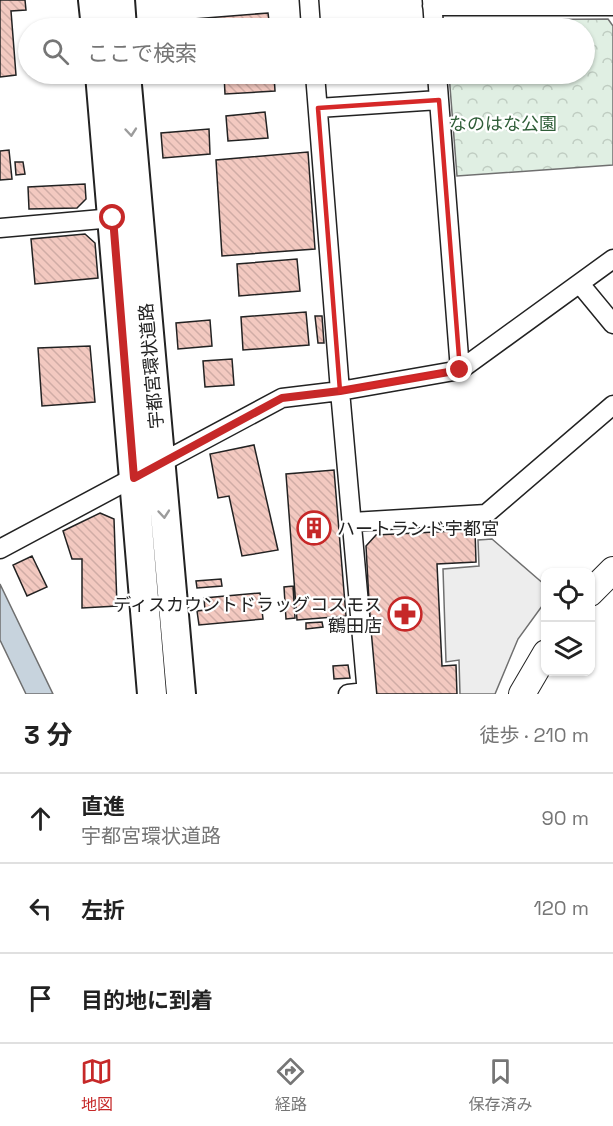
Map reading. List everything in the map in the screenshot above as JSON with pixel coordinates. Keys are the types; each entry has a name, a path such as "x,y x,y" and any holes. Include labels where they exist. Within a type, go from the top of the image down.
{"main road":[{"path":"93,0 95,18"},
{"path":"120,0 121,18"},
{"name":"宇都宮環状道路","path":"101,84 152,694"},
{"name":"宇都宮環状道路","path":"127,84 181,694"}],"street":[{"path":"309,0 310,18"},
{"path":"433,18 432,3 613,6"},
{"path":"316,84 367,693 348,694"},
{"path":"438,84 460,370"},
{"path":"318,108 439,100"},
{"path":"0,228 113,218"},
{"path":"0,549 282,398 340,391 460,370 613,260"},
{"path":"580,284 613,324"},
{"path":"352,522 486,514 613,405"},
{"path":"595,589 613,570"},
{"path":"522,694 541,662"}],"highlighted area":[{"path":"439,100 460,370 340,391 318,108"}],"green space":[{"name":"なのはな公園","path":"595,19 608,19 613,26 613,165 457,176 450,84 595,84"}],"shaded area":[{"path":"492,539 541,582 541,607 518,639 495,694 460,694 459,660 446,662 443,569 479,566 478,540"},
{"path":"0,584 53,694 26,694 0,640"}],"building":[{"path":"0,0 25,0 26,10 11,11 16,75 0,77"},
{"path":"268,13 269,18 206,18"},
{"path":"224,84 275,84 275,91 225,94"},
{"path":"265,112 268,138 228,141 226,116"},
{"path":"209,129 210,154 163,158 161,133"},
{"path":"9,150 12,179 0,180 0,151"},
{"path":"308,152 315,249 222,256 216,160"},
{"path":"15,162 23,162 25,174 16,175"},
{"path":"85,184 86,199 77,208 29,209 28,187"},
{"path":"85,234 95,243 98,278 35,284 31,239"},
{"path":"297,259 300,291 239,296 237,264"},
{"path":"306,312 309,345 243,350 241,317"},
{"path":"315,316 322,316 324,343 318,343"},
{"path":"210,320 212,346 178,349 176,323"},
{"path":"90,346 95,402 42,406 38,348"},
{"path":"232,359 234,385 205,387 203,361"},
{"path":"254,445 278,550 242,556 229,496 218,498 210,454"},
{"name":"ハートランド宇都宮","path":"334,470 346,616 297,620 286,474"},
{"path":"100,513 114,519 117,606 82,608 82,559 72,559 63,531"},
{"name":"ディスカウントドラッグコスモス 鶴田店","path":"475,530 476,562 437,564 442,666 456,665 457,694 374,694 366,546 376,535"},
{"path":"32,556 47,587 27,596 13,565"},
{"path":"221,579 222,586 197,588 196,581"},
{"path":"293,586 295,618 286,619 284,587"},
{"path":"260,593 263,619 199,625 197,611 205,610 204,598"},
{"path":"339,619 340,625 332,626 332,620"},
{"path":"322,622 323,627 306,629 306,623"},
{"path":"348,665 350,678 334,679 333,666"}],"place":[{"name":"ハートランド宇都宮","path":"314,528"},
{"name":"ディスカウントドラッグコスモス 鶴田店","path":"405,614"}],"route":[{"path":"113,218 134,478 282,398 340,391 460,370"}]}
